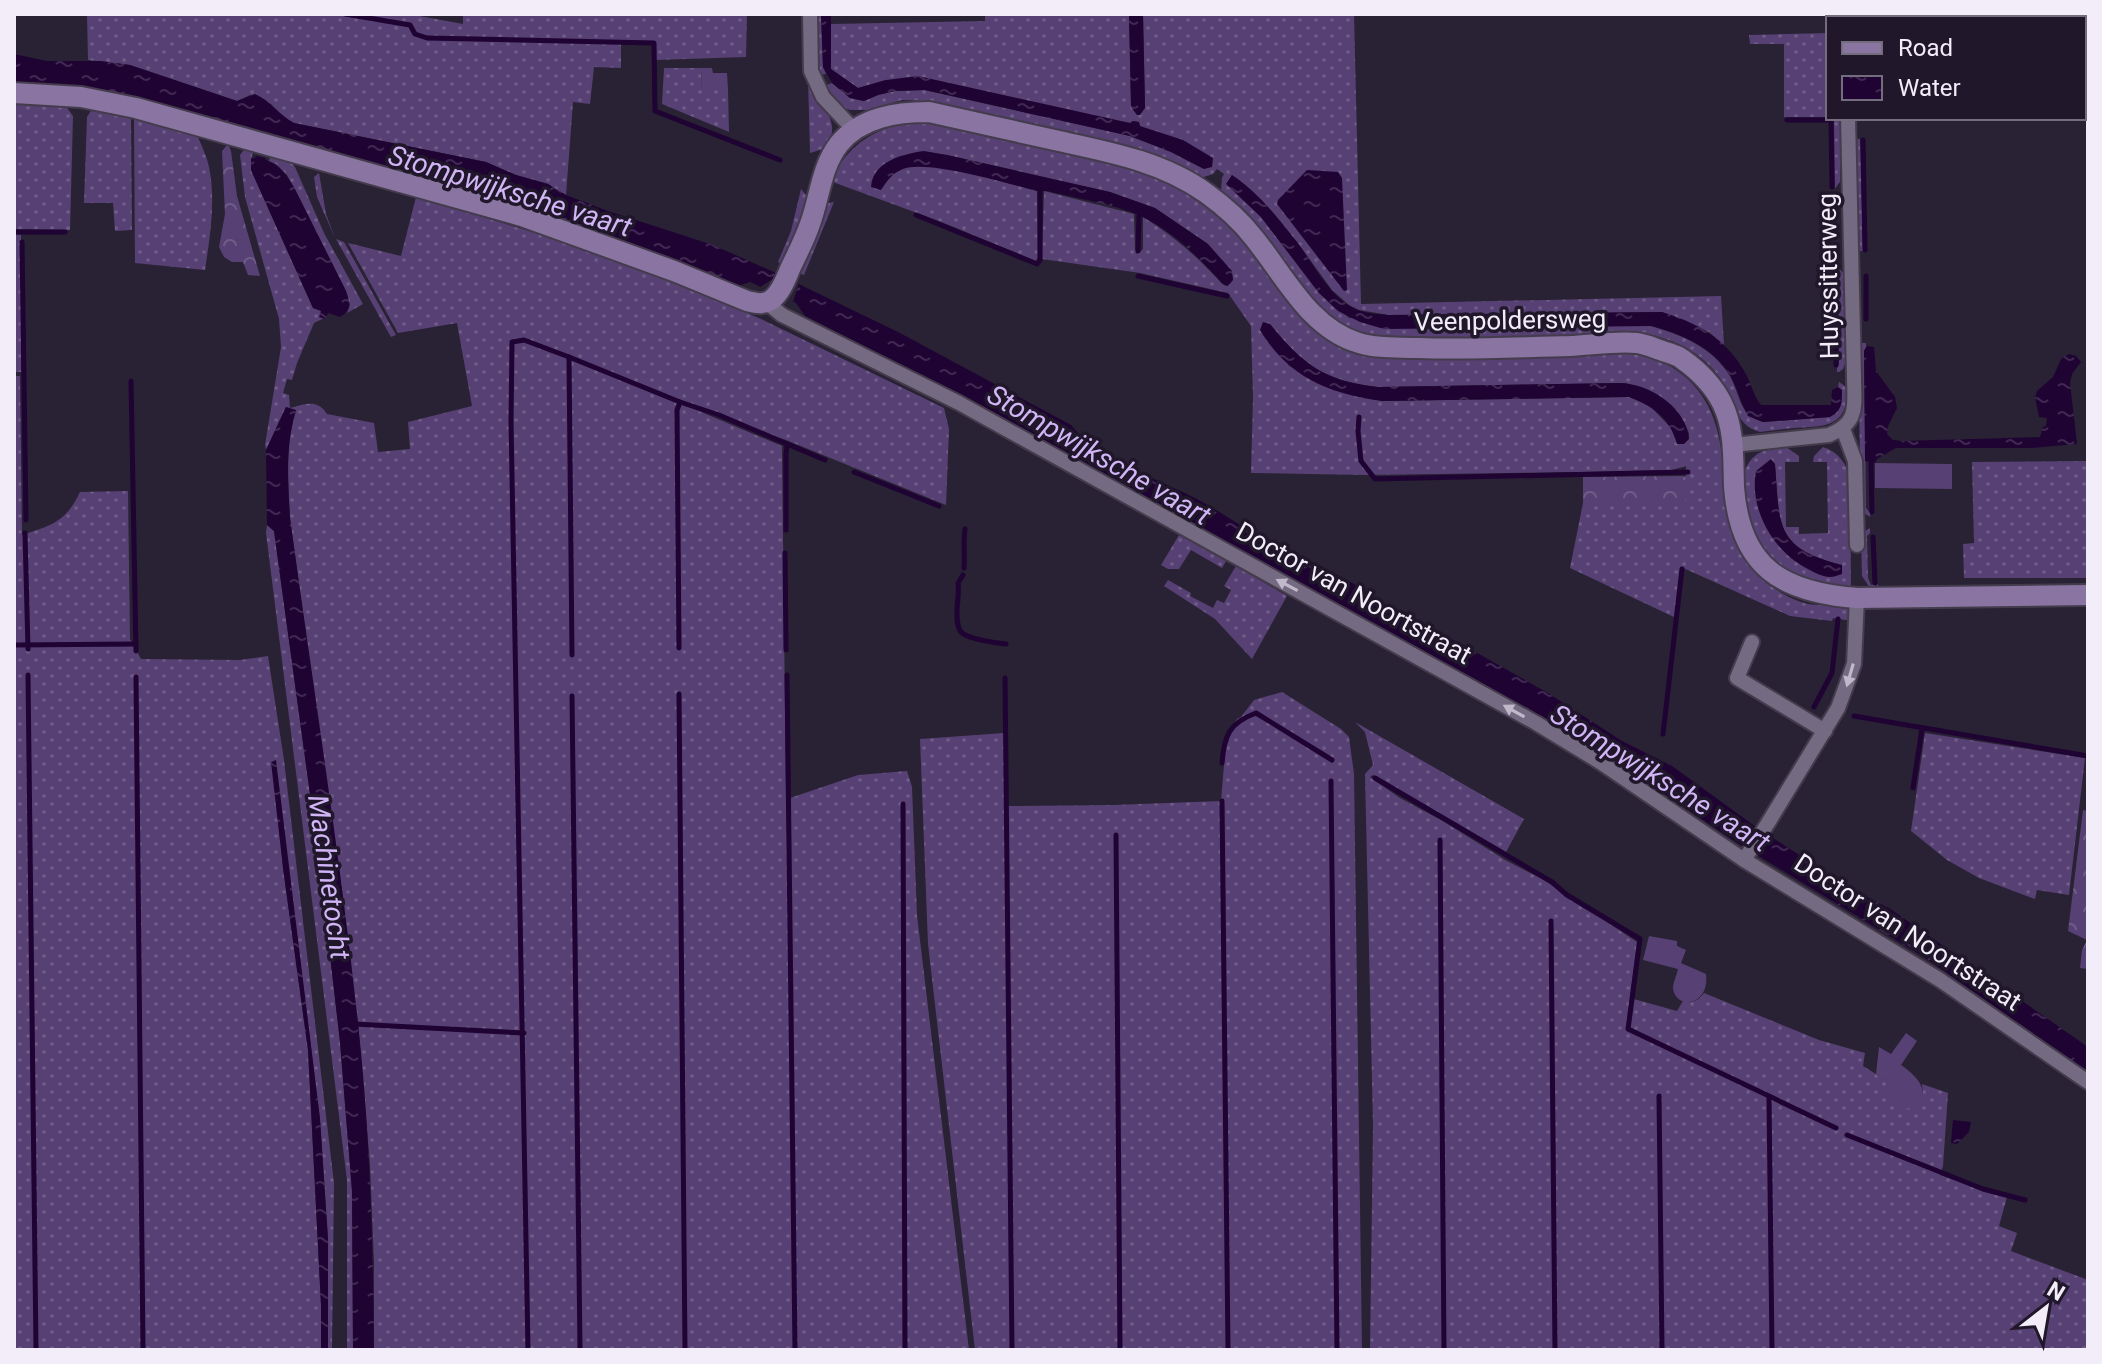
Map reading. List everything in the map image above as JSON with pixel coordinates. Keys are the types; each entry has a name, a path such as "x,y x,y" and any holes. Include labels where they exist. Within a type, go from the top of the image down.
{"street":[{"path":"770,300 789,273 811,222 830,157 841,141 855,131 823,97 811,71 810,14"},
{"name":"Doctor van Noortstraat","path":"14,93 81,97 136,108 522,216 747,301 758,303 770,300 782,315 959,403 1536,723 1940,980 2088,1082"},
{"name":"Veenpoldersweg","path":"855,131 873,120 900,112 929,112 1103,150 1154,165 1181,177 1231,213 1253,236 1312,314 1342,337 1361,344 1435,349 1638,343 1680,357 1708,380 1723,405 1733,445 1734,489 1740,525 1748,545 1773,575 1789,584 1827,596 1857,598 2088,595"},
{"name":"Huyssitterweg","path":"1843,429 1851,420 1854,408 1848,120"},
{"path":"1733,445 1829,435 1843,429 1855,461 1857,545"},
{"path":"1747,856 1842,699 1854,664 1857,598"},
{"path":"1752,642 1737,678 1825,731"}],"green space":[{"path":"87,14 333,14 390,22 356,14 409,14 463,24 463,14 747,14 746,57 656,60 654,43 621,43 621,68 594,67 590,104 573,102 566,195 548,184 486,162 294,123 271,104 250,95 237,101 130,65 88,60"},
{"path":"817,14 821,14 823,67 826,74 820,75 818,69"},
{"path":"985,14 1129,14 1131,107 1145,108 1143,14 1354,14 1361,304 1721,296 1724,345 1709,332 1662,312 1389,315 1359,310 1332,290 1297,242 1232,175 1227,184 1261,217 1319,293 1349,318 1651,326 1682,337 1710,353 1730,377 1743,407 1763,422 1830,417 1842,391 1838,387 1839,382 1847,390 1845,408 1835,421 1828,424 1760,432 1740,417 1725,386 1706,362 1681,345 1652,335 1401,338 1353,329 1319,306 1259,229 1221,191 1224,174 1217,169 1201,178 1161,158 1121,144 927,101 902,100 868,110 850,110 841,107 824,86 832,83 850,98 864,101 895,91 924,90 1130,136 1204,169 1140,126 1139,122 1130,123 886,80 858,88 831,69 831,24 985,21"},
{"path":"1866,14 1941,14 1941,16"},
{"path":"1826,33 1826,117 1784,117 1784,44 1750,44 1749,35"},
{"path":"664,68 701,68 702,89 728,89 729,132 662,104"},
{"path":"701,68 712,68 713,73 727,73 728,89 702,89"},
{"path":"808,79 824,105 832,126 831,136 823,149 810,153"},
{"path":"14,103 65,105 73,116 70,230 14,229"},
{"path":"92,109 131,118 132,230 115,231 113,203 84,203 87,117"},
{"path":"134,118 198,137 208,163 212,193 205,270 135,263"},
{"path":"1834,120 1843,120 1840,182 1835,188"},
{"path":"918,121 936,123 1073,153 1125,166 1176,186 1206,205 1232,228 1316,331 1350,351 1391,358 1623,353 1648,357 1670,366 1684,376 1704,399 1716,425 1728,511 1735,538 1747,563 1769,585 1798,601 1813,605 1851,605 1852,621 1790,616 1681,567 1674,617 1570,568 1583,503 1685,503 1686,466 1672,470 1582,472 1251,473 1251,326 1228,293 1140,273 1042,259 1044,191 1134,214 1135,250 1139,253 1143,249 1143,217 1186,248 1223,285 1208,244 1155,208 1110,192 947,155 919,153 892,160 888,178 905,168 932,167 1037,191 1036,261 830,181 856,146 877,132","holes":["1270,324 1293,350 1316,369 1359,384 1378,387 1626,383 1666,401 1684,422 1689,439 1674,431 1649,405 1629,397 1382,401 1289,366"]},
{"path":"1858,139 1863,251 1856,245 1854,144"},
{"path":"228,144 237,196 260,276 248,275 243,262 232,262 224,257 219,247 225,214 222,151"},
{"path":"246,147 254,150 251,170 313,308 322,311 324,318 314,323 292,380 287,379 283,393 289,395 290,408 315,404 327,414 374,423 378,452 410,449 408,422 472,406 457,323 398,333 348,243 401,256 416,197 625,260 761,319 944,408 949,429 946,505 786,440 694,409 782,446 792,1034 790,798 858,775 907,771 912,787 917,915 969,1350 374,1350 370,1165 358,1023 290,518 289,451 296,411 286,407 266,450 281,347 279,319 245,197 240,155"},
{"path":"271,154 289,160 295,167 324,233 363,304 347,313 350,305 346,291 287,175 269,161"},
{"path":"319,173 326,214 335,238 317,197 314,177"},
{"path":"801,189 806,195 804,214 784,266 778,262 791,231"},
{"path":"834,202 804,275 800,273 822,204"},
{"path":"14,234 21,235 21,372 14,372"},
{"path":"336,239 344,242 396,335 391,337"},
{"path":"1838,268 1846,275 1847,359 1843,369 1837,372 1839,364"},
{"path":"1861,343 1866,343 1866,508 1870,517 1861,511 1858,349"},
{"path":"14,376 20,376 22,535 57,521 69,510 80,492 128,491 130,639 141,659 240,660 268,656 284,760 334,1183 332,1350 328,1350 328,1239 320,1119 275,760 283,868 308,1050 321,1350 14,1350"},
{"path":"1786,447 1799,456 1799,462 1785,462 1786,527 1799,527 1799,534 1828,533 1827,462 1813,462 1814,456 1823,447 1829,449 1838,455 1847,469 1850,480 1851,589 1797,576 1771,557 1753,529 1743,496 1747,466 1759,453","holes":["1775,465 1780,519 1792,542 1804,551 1842,565 1787,555 1756,471"]},
{"path":"2088,461 2088,578 1964,578 1963,544 1974,543 1972,462"},
{"path":"1875,463 1952,464 1952,489 1875,488"},
{"path":"1583,477 1687,477 1685,503 1583,503"},
{"path":"267,525 274,531 319,860 340,1042 352,1191 353,1350 347,1350 347,1180"},
{"path":"1870,528 1867,536 1868,578 1871,585 1878,584 1878,589 1870,588 1862,576 1861,536"},
{"path":"1179,535 1226,561 1222,568 1191,550 1179,569 1161,565"},
{"path":"1236,566 1287,596 1252,659 1215,619 1164,586 1168,580 1213,608 1217,600 1224,603 1231,590 1224,586"},
{"path":"1282,692 1349,737 1354,774 1362,1350 975,1350 928,944 920,739 1004,733 1008,806 1221,801 1226,741 1237,719 1254,700"},
{"path":"1355,722 1524,819 1506,852 1373,775 1370,777 1400,798 1544,880 1637,942 1630,998 1677,1011 1683,1001 1695,1001 1704,993 1819,1040 1865,1053 1863,1066 1892,1084 1923,1094 1922,1084 1948,1093 1940,1175 2007,1197 1999,1226 2017,1233 2011,1251 2088,1280 2088,1350 1370,1350 1373,1126 1365,774 1373,765 1365,732"},
{"path":"1925,733 2085,758 2069,895 2037,890 2035,899 1979,878 1947,860 1911,831"},
{"path":"2083,810 2088,811 2088,969 2080,968 2082,950 2087,940 2068,931"},
{"path":"1649,936 1677,941 1677,946 1686,950 1681,963 1706,974 1706,985 1698,999 1685,1002 1675,995 1673,986 1678,969 1643,960"},
{"path":"1906,1033 1917,1041 1901,1065 1917,1079 1923,1091 1921,1101 1905,1109 1896,1106 1891,1098 1891,1084 1876,1074 1879,1047 1891,1054"}],"water":[{"path":"821,14 831,14 831,69 858,88 918,76 1130,123 1139,122 1140,126 1183,140 1213,158 1212,167 1204,169 1130,136 925,90 895,91 864,101 850,98 832,83 823,67"},
{"path":"1129,14 1143,14 1145,108 1140,115 1131,107"},
{"name":"Stompwijksche vaart","path":"14,54 47,61 101,61 130,65 237,101 255,94 294,123 486,162 548,184 566,195 608,211 713,245 900,333 1071,425 1113,459 1203,502 1240,525 1240,529 1290,558 1315,563 1356,585 1380,603 1463,645 1548,693 1622,741 1672,766 1807,860 1816,871 1889,908 2088,1047 2088,1072 1927,959 1739,844 1597,749 939,384 805,316 796,303 750,282 735,287 473,192 114,94 14,83"},
{"path":"924,151 1110,192 1155,208 1208,244 1232,271 1233,280 1228,286 1224,285 1166,231 1143,217 1109,205 930,167 903,169 893,175 881,190 871,187 877,171 890,160"},
{"path":"256,156 280,168 295,189 346,291 349,306 340,317 328,313 325,319 319,317 321,311 313,308 251,170 251,159"},
{"path":"1307,170 1338,172 1342,178 1347,290 1344,291 1277,204"},
{"path":"1232,175 1275,215 1339,298 1358,310 1389,315 1662,312 1700,328 1722,343 1740,364 1761,405 1831,405 1832,390 1838,387 1842,390 1840,406 1830,417 1763,422 1748,416 1730,375 1715,357 1685,338 1651,326 1384,329 1360,322 1338,311 1319,293 1261,217 1226,184"},
{"path":"1263,322 1270,324 1293,350 1316,369 1359,384 1378,387 1618,383 1641,387 1673,407 1681,416 1689,439 1684,444 1677,444 1670,427 1659,414 1629,397 1382,401 1345,394 1312,380 1283,360 1260,330"},
{"path":"1867,346 1874,347 1876,371 1895,397 1897,408 1887,434 1893,440 1901,441 2040,437 2047,418 2039,417 2035,397 2037,391 2053,377 2061,359 2069,354 2076,356 2081,362 2072,374 2070,383 2077,444 2031,448 1896,448 1875,463 1865,461 1864,351"},
{"name":"Machinetocht","path":"286,407 296,410 289,450 290,518 343,896 362,1064 370,1186 374,1350 353,1350 352,1191 340,1042 319,860 274,531 267,525 266,450"},
{"path":"1771,459 1775,464 1780,518 1785,531 1792,542 1804,551 1842,565 1842,574 1827,577 1817,574 1794,560 1773,539 1760,513 1755,485 1756,471"},
{"path":"276,760 320,1119 328,1239 328,1350 321,1350 308,1050 271,762"},
{"path":"1953,1120 1971,1122 1969,1132 1957,1144 1951,1143"}],"pier":[{"path":"777,269 800,280 792,305 757,289 774,278"}],"waterway":[{"path":"345,14 410,25 415,34 427,38 654,43 655,111 780,160"},
{"path":"1787,120 1831,120"},
{"path":"1831,120 1832,187"},
{"path":"1863,140 1865,250"},
{"path":"916,215 1037,264 1040,260 1040,191"},
{"path":"1138,251 1139,216"},
{"path":"15,232 65,232"},
{"path":"22,242 26,520"},
{"path":"1835,268 1836,365"},
{"path":"1138,276 1227,296"},
{"path":"1866,276 1866,319"},
{"path":"528,1350 512,342 524,340 719,415 825,460"},
{"path":"569,357 572,655"},
{"path":"131,381 136,651"},
{"path":"679,648 677,410 680,402"},
{"path":"1359,417 1361,461 1375,479 1688,472"},
{"path":"786,530 787,446"},
{"path":"1871,463 1872,512"},
{"path":"854,472 939,506"},
{"path":"964,568 965,529"},
{"path":"25,533 28,649"},
{"path":"1873,537 1875,583"},
{"path":"785,553 786,650"},
{"path":"1663,734 1682,569"},
{"path":"963,575 958,583 957,618 960,631 976,639 1006,644"},
{"path":"1814,707 1832,673 1838,619"},
{"path":"14,645 136,644"},
{"path":"28,675 36,1350"},
{"path":"787,675 795,1350"},
{"path":"136,677 143,1350"},
{"path":"1005,678 1012,1350"},
{"path":"679,694 685,1350"},
{"path":"572,696 580,1350"},
{"path":"1222,763 1224,745 1234,726 1256,713 1332,760"},
{"path":"1854,716 2088,756"},
{"path":"1913,788 1922,729"},
{"path":"1375,778 1552,882 1567,895 1640,939 1628,1029 1836,1128"},
{"path":"1331,781 1337,1350"},
{"path":"1222,801 1228,1350"},
{"path":"903,804 905,1350"},
{"path":"1116,835 1120,1350"},
{"path":"1440,840 1444,1350"},
{"path":"1551,921 1555,1350"},
{"path":"354,1024 524,1033"},
{"path":"1659,1096 1662,1350"},
{"path":"1769,1098 1772,1350"},
{"path":"1847,1135 1983,1189 2025,1200"}]}
